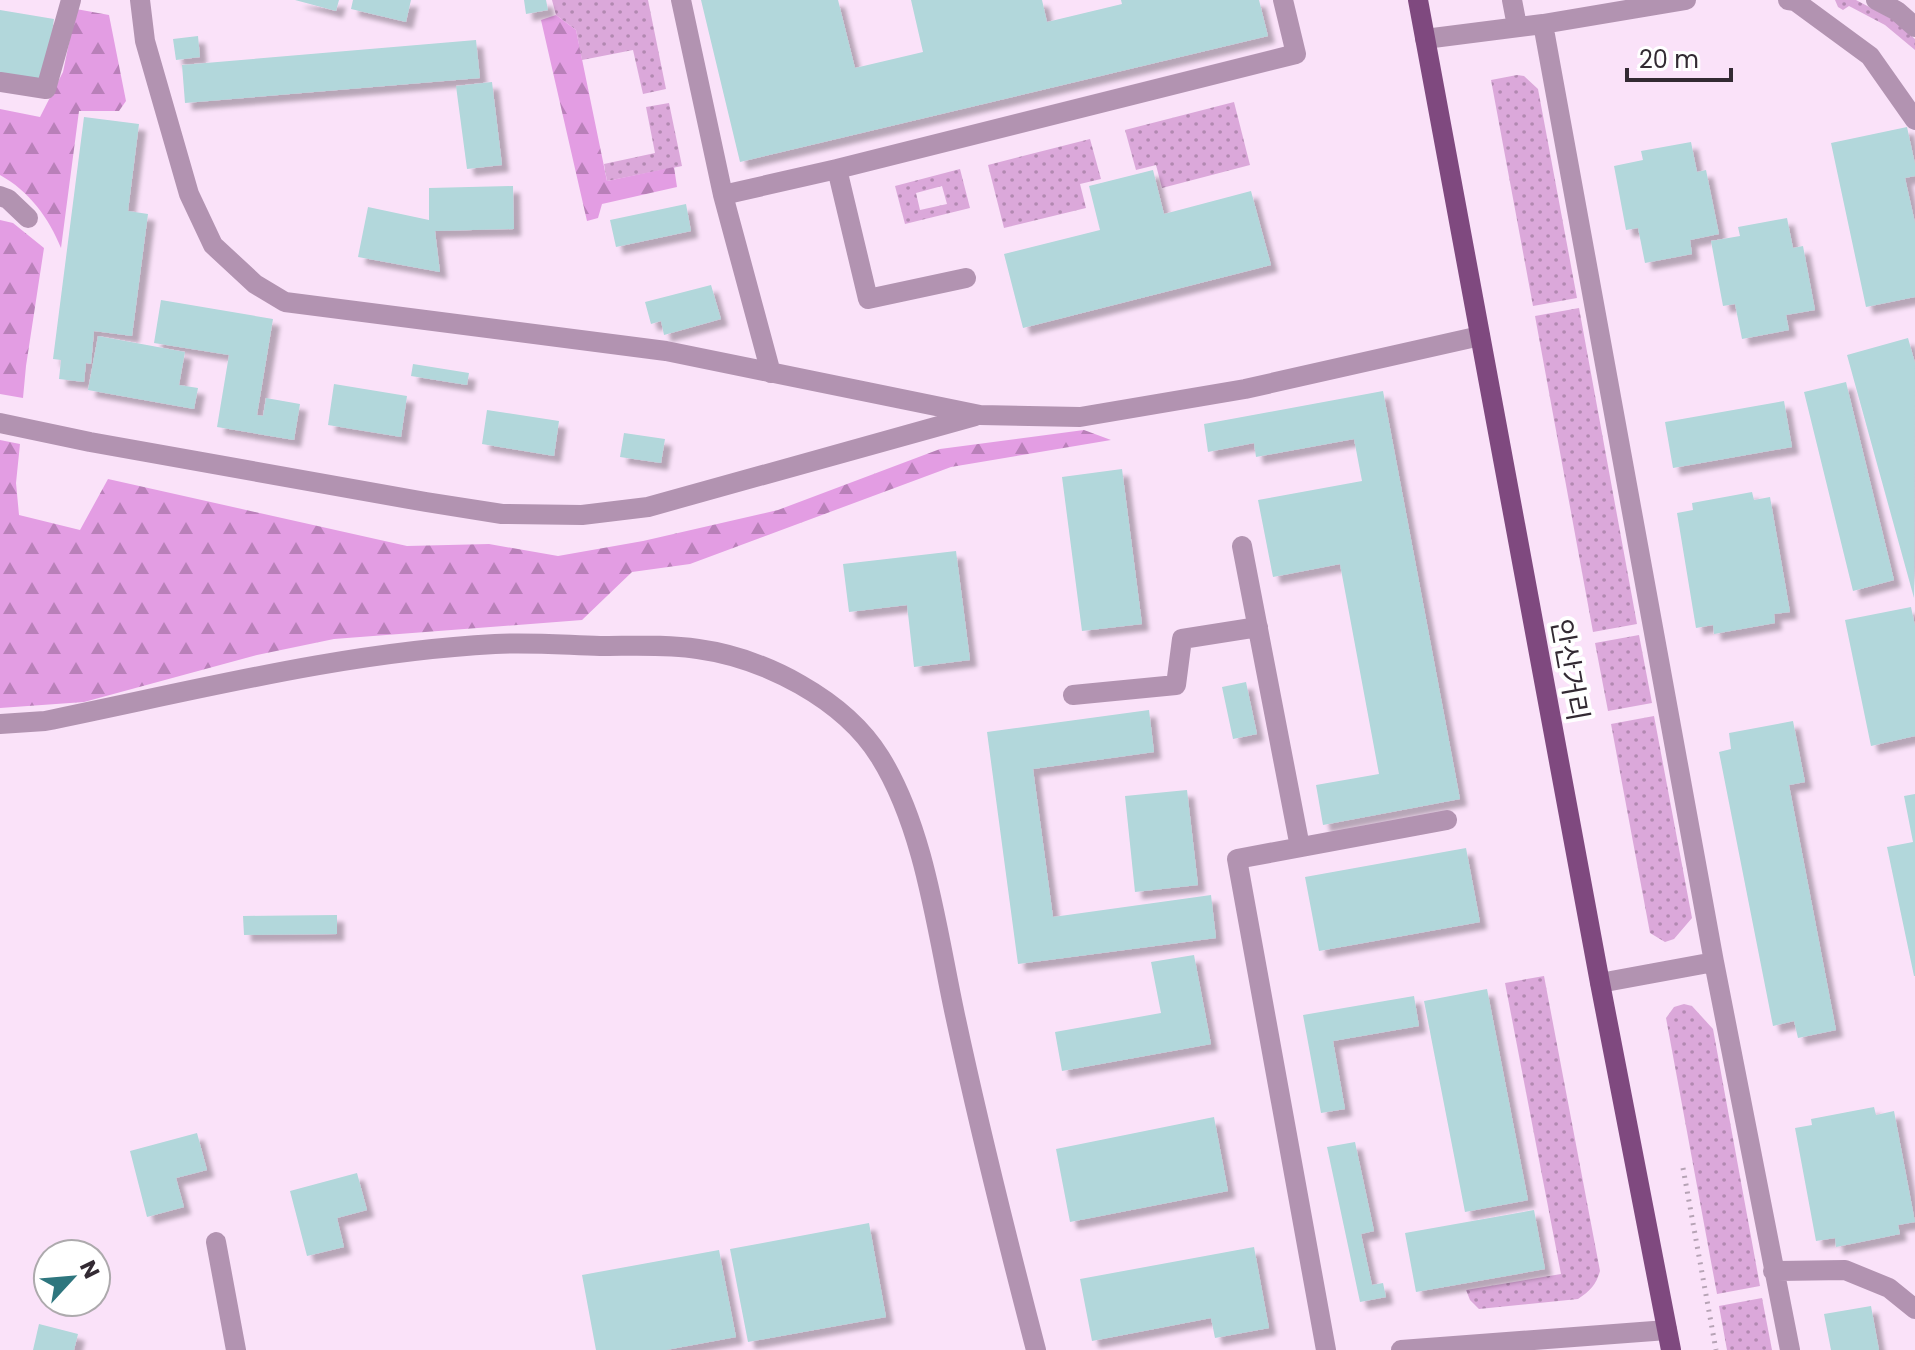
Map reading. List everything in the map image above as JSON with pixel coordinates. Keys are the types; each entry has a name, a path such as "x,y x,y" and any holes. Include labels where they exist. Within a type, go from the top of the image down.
{"main road":[{"name":"안산거리","path":"1418,0 1669,1340"}],"street":[{"path":"0,82 46,89 71,0"},
{"path":"140,0 145,41 189,194 213,245 255,284 285,302 666,351 980,415 1080,417 1245,389 1480,336"},
{"path":"681,0 723,195 771,373"},
{"path":"723,195 1296,54 1283,0"},
{"path":"1512,0 1517,26"},
{"path":"1425,39 1543,24 1686,0"},
{"path":"1788,0 1795,1 1870,56 1915,120"},
{"path":"1876,0 1897,11 1915,27"},
{"path":"1543,24 1714,962 1790,1350"},
{"path":"837,169 868,299 966,278"},
{"path":"0,196 8,199 28,218"},
{"path":"0,423 426,502 502,514 582,515 648,507 980,415"},
{"path":"1242,546 1300,847"},
{"path":"1073,695 1176,685 1182,639 1258,627"},
{"path":"0,724 45,721 334,663 406,652 498,644 697,649 742,659 826,699 858,729 879,755 909,821 924,876 990,1177 1036,1350"},
{"path":"1326,1350 1237,859 1447,820"},
{"path":"1600,983 1714,962"},
{"path":"216,1242 236,1350"},
{"path":"1773,1271 1845,1270 1889,1288 1915,1309"},
{"path":"1401,1350 1669,1340"}],"path":[{"path":"1683,1168 1716,1350"}],"shaded area":[{"path":"552,0 648,0 666,89 643,94 633,50 582,60 576,30 556,15"},
{"path":"1835,0 1856,0 1892,19 1915,39 1915,50 1885,25 1849,6 1843,10"},
{"path":"1524,76 1538,89 1577,298 1533,306 1491,80"},
{"path":"1234,102 1250,165 1162,188 1156,165 1136,170 1125,130"},
{"path":"669,103 682,166 607,181 604,164 655,153 646,107"},
{"path":"1090,139 1101,179 1080,184 1086,208 1004,228 988,165"},
{"path":"960,169 970,208 905,224 895,186","holes":["942,186 947,204 920,210 916,193"]},
{"path":"1579,308 1637,624 1593,632 1535,316"},
{"path":"1639,635 1652,703 1608,711 1595,643"},
{"path":"1654,716 1692,918 1674,939 1665,942 1650,933 1611,724"},
{"path":"1544,976 1600,1271 1592,1287 1578,1299 1479,1309 1466,1290 1561,1274 1505,983"},
{"path":"1684,1004 1692,1006 1713,1029 1760,1286 1717,1294 1666,1018 1674,1007"},
{"path":"1762,1298 1772,1350 1727,1350 1719,1306"}],"green space":[{"path":"76,9 109,15 126,101 119,111 79,111 61,248 37,206 0,175 0,109 40,117 63,72"},
{"path":"556,15 576,30 607,181 674,167 677,187 602,204 598,218 587,221 541,20"},
{"path":"0,220 13,223 44,248 23,398 0,394"},
{"path":"1084,430 1111,440 951,467 690,564 632,572 582,620 334,639 257,655 84,702 0,708 0,440 20,444 16,483 19,515 80,530 108,479 407,546 489,544 558,556 643,541 778,510 940,449"}],"building":[{"path":"295,0 339,0 336,11"},
{"path":"353,0 411,0 406,22 351,9"},
{"path":"524,0 546,0 548,10 526,14"},
{"path":"701,0 838,0 855,68 923,52 911,0 1042,0 1047,22 1122,4 1121,0 1259,0 1268,36 740,162"},
{"path":"0,10 54,19 44,80 0,73"},
{"path":"198,36 200,57 176,60 173,39"},
{"path":"476,40 480,78 185,103 182,65"},
{"path":"492,82 502,165 467,169 456,86"},
{"path":"84,117 139,124 128,211 148,214 132,336 94,331 91,364 86,363 84,382 59,379 61,360 53,359"},
{"path":"1907,127 1915,164 1915,176 1905,178 1915,223 1915,297 1866,307 1831,143"},
{"path":"1691,142 1697,172 1706,170 1719,234 1690,240 1692,254 1645,263 1638,228 1626,230 1614,166 1643,160 1641,151"},
{"path":"1153,170 1164,214 1251,191 1271,265 1023,328 1004,254 1100,230 1089,186"},
{"path":"513,186 514,229 435,231 440,272 358,257 368,207 429,220 429,188"},
{"path":"686,204 691,231 616,247 610,220"},
{"path":"1787,218 1793,248 1803,246 1815,310 1786,315 1789,330 1742,339 1735,304 1723,306 1711,241 1740,236 1738,227"},
{"path":"711,285 721,319 664,335 661,321 651,324 645,302"},
{"path":"161,300 273,319 257,415 263,416 266,398 300,404 294,440 217,427 229,355 154,343"},
{"path":"98,336 185,352 179,385 198,388 194,409 88,390"},
{"path":"1908,338 1915,363 1914,598 1847,355"},
{"path":"413,364 469,373 467,385 411,376"},
{"path":"1846,382 1894,580 1853,591 1804,392"},
{"path":"334,384 407,396 401,437 328,425"},
{"path":"1383,391 1460,799 1323,825 1316,785 1379,774 1340,564 1273,577 1258,500 1362,481 1354,439 1256,457 1254,443 1208,452 1204,424"},
{"path":"1784,401 1792,447 1673,468 1665,422"},
{"path":"487,410 559,421 554,456 482,444"},
{"path":"624,433 665,439 661,463 620,457"},
{"path":"1122,469 1142,624 1082,631 1062,477"},
{"path":"1752,492 1754,500 1770,497 1790,612 1774,614 1775,623 1714,634 1713,625 1696,628 1677,513 1693,510 1692,503"},
{"path":"956,551 970,660 914,667 907,605 849,612 843,564"},
{"path":"1911,607 1915,626 1915,736 1871,746 1845,620"},
{"path":"1246,682 1257,734 1233,739 1222,687"},
{"path":"1149,710 1154,752 1033,769 1053,917 1211,895 1216,938 1018,964 987,732"},
{"path":"1793,721 1805,782 1789,785 1836,1030 1798,1038 1794,1021 1773,1026 1719,752 1731,749 1729,733"},
{"path":"1187,790 1198,885 1135,892 1125,796"},
{"path":"1915,794 1914,976 1887,847 1913,842 1904,796"},
{"path":"1466,848 1480,922 1319,951 1305,877"},
{"path":"337,915 337,934 244,935 243,916"},
{"path":"1194,955 1211,1044 1062,1071 1055,1032 1161,1013 1151,962"},
{"path":"1487,989 1528,1200 1465,1212 1424,1001"},
{"path":"1414,996 1419,1026 1333,1041 1345,1109 1321,1113 1303,1015"},
{"path":"1874,1107 1876,1115 1894,1111 1915,1222 1898,1225 1900,1234 1836,1247 1835,1238 1816,1241 1795,1128 1812,1125 1811,1119"},
{"path":"1214,1117 1228,1191 1070,1222 1056,1149"},
{"path":"197,1133 207,1170 176,1178 184,1207 147,1217 130,1151"},
{"path":"1355,1142 1374,1231 1361,1234 1372,1285 1383,1283 1386,1297 1360,1302 1327,1147"},
{"path":"357,1173 367,1210 337,1218 344,1247 307,1256 290,1191"},
{"path":"1534,1210 1545,1269 1416,1292 1405,1233"},
{"path":"869,1223 886,1317 748,1342 730,1249"},
{"path":"1254,1247 1269,1328 1215,1338 1211,1318 1092,1341 1080,1279"},
{"path":"719,1250 736,1337 666,1350 596,1350 582,1275"},
{"path":"1871,1306 1879,1350 1831,1350 1824,1314"},
{"path":"39,1324 78,1334 74,1350 33,1350"}]}
